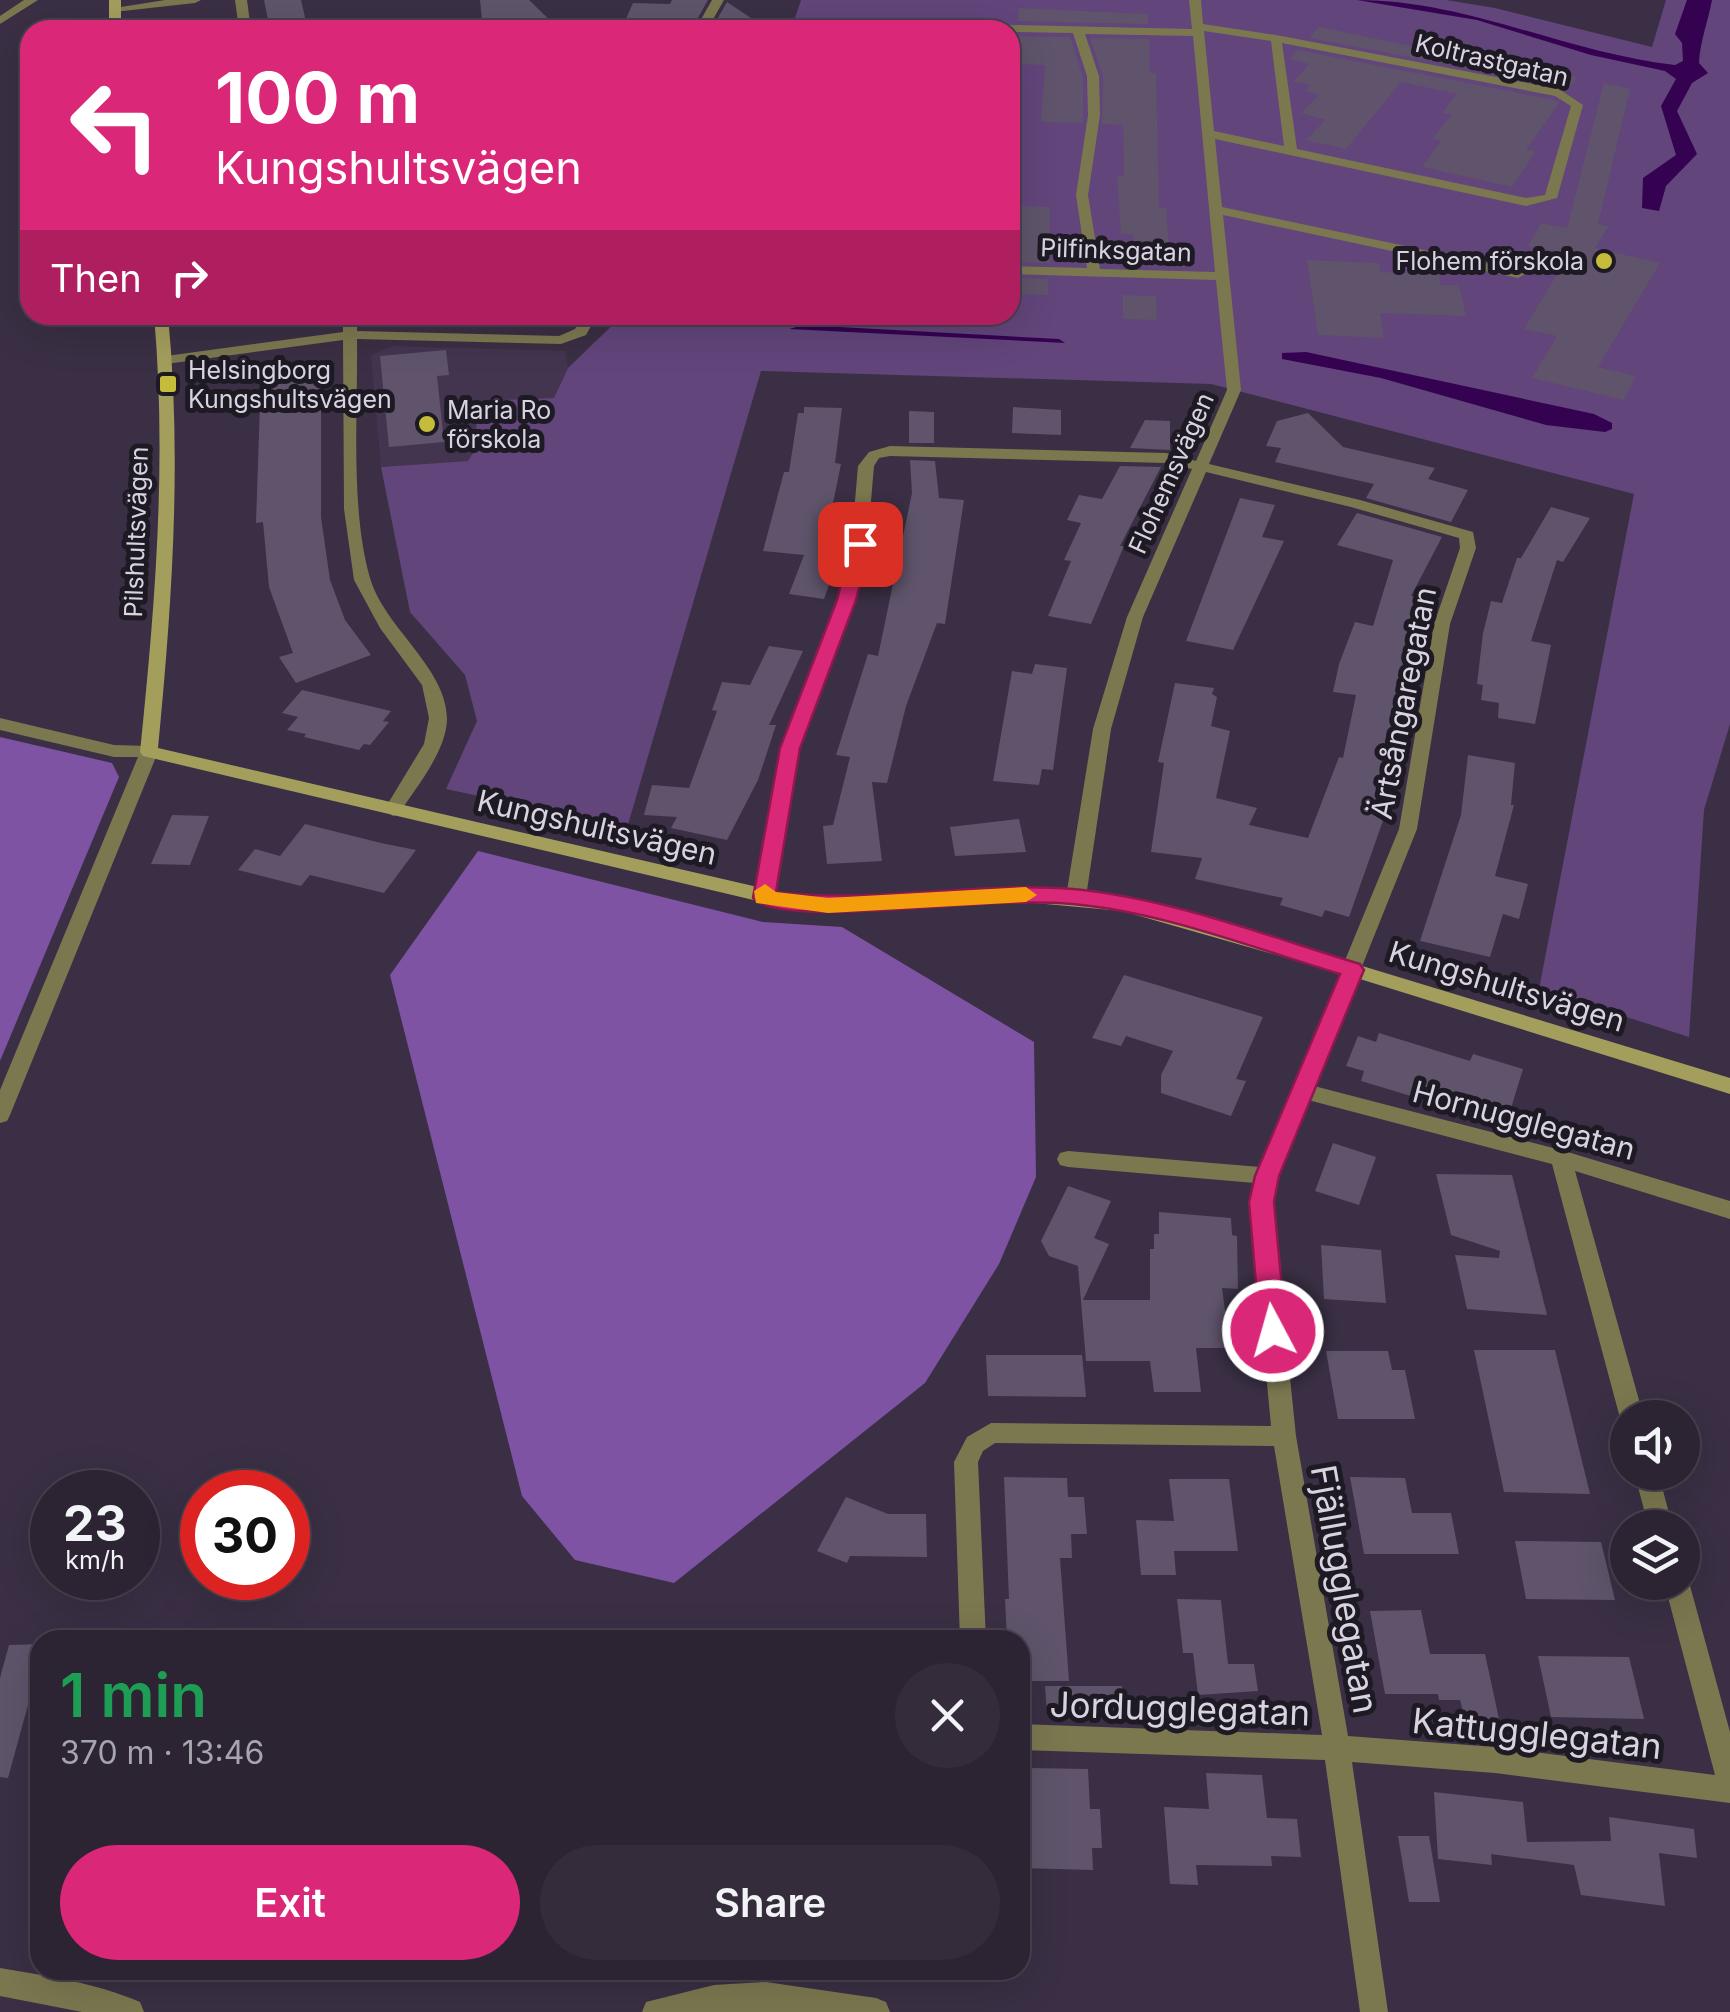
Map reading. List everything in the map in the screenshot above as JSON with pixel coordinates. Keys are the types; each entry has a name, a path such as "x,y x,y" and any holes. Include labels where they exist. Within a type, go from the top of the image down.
{"street":[{"path":"0,21 32,0"},
{"path":"114,4 135,0"},
{"path":"114,4 196,0"},
{"name":"Flohemsvägen","path":"1076,897 1102,729 1135,617 1234,390 1195,0"},
{"path":"1020,29 1198,30"},
{"path":"1078,30 1093,76 1094,115 1082,195 1094,273"},
{"name":"Koltrastgatan","path":"1198,30 1276,38 1558,93 1577,105 1552,198 1542,202 1526,202 1208,134"},
{"path":"1276,38 1291,152"},
{"path":"1216,210 1518,274"},
{"name":"Pilfinksgatan","path":"1020,270 1221,276"},
{"name":"Pilshultsvägen","path":"0,1115 149,752 164,563 166,355 162,325"},
{"path":"351,325 352,509 362,580 388,628 430,685 438,718 432,744 392,810"},
{"path":"166,355 352,335 561,340 582,332 585,325"},
{"path":"764,898 790,748 856,571 866,466 874,455 890,451 1148,456 1202,466"},
{"name":"Ärtsångaregatan","path":"1202,466 1467,535 1468,548 1442,624 1415,803 1352,970"},
{"path":"0,724 114,751 149,752"},
{"name":"Kungshultsvägen","path":"149,752 764,898 828,906 1024,895 1076,897 1166,914 1730,1086"},
{"name":"Fjällugglegatan","path":"1352,970 1267,1176 1261,1202 1284,1436 1337,1748 1374,2012"},
{"name":"Hornugglegatan","path":"1302,1091 1561,1158 1730,1210"},
{"path":"1561,1158 1627,1400"},
{"path":"1068,1159 1267,1176"},
{"path":"974,1630 966,1462 975,1444 991,1432 1284,1436"},
{"path":"1681,1600 1730,1781"},
{"name":"Jordugglegatan","path":"1030,1737 1337,1748"},
{"name":"Kattugglegatan","path":"1337,1748 1495,1760 1730,1790"},
{"path":"0,1982 80,1996 130,2012"},
{"path":"656,2012 696,2001 762,1994 876,2012"}],"shaded area":[{"path":"801,0 1446,0 1495,8 1652,47 1666,0 1730,0 1730,724 1704,810 1689,1037 1539,989 1634,494 1211,384 761,371 627,828 446,789 477,721 465,675 410,612 381,467 468,461 476,448 477,401 554,398 568,368 613,325 1020,325 1020,20 794,20"},
{"path":"1357,0 1438,8 1595,50 1675,65 1683,61 1682,43 1675,34 1687,0 1712,0 1699,63 1708,73 1692,83 1677,111 1697,154 1666,186 1659,211 1642,208 1643,178 1676,155 1661,106 1676,79 1665,71 1591,55 1477,20"},
{"path":"803,325 1059,339 1065,343 789,329"},
{"name":"Maria Ro förskola","path":"392,346 565,351 568,368 554,398 476,448 468,461 381,467 371,355"},
{"path":"1306,352 1594,414 1612,423 1612,429 1605,432 1546,425 1381,378 1282,359 1282,353"},
{"path":"0,737 112,763 119,777 0,1061"},
{"path":"478,851 763,922 842,927 1034,1042 1036,1177 999,1264 925,1383 674,1583 575,1560 522,1496 390,975"}],"building":[{"path":"264,0 301,0 306,20 268,20"},
{"path":"480,0 529,0 550,20 482,20"},
{"path":"672,0 708,0 697,20 625,20 633,3 670,4"},
{"path":"727,2 754,20 717,20"},
{"path":"1019,8 1148,14 1148,24 1018,20"},
{"path":"1319,27 1577,77 1568,90 1560,85 1309,38"},
{"path":"1020,36 1070,37 1083,77 1083,123 1041,122 1045,65 1020,64"},
{"path":"1090,38 1149,39 1150,73 1156,73 1159,207 1166,208 1170,259 1134,257 1133,234 1121,234 1117,176 1124,176 1123,125 1102,124 1103,76"},
{"path":"1298,50 1559,103 1526,150 1536,151 1512,187 1422,167 1441,141 1432,139 1452,114 1442,113 1457,94 1401,82 1346,149 1306,140 1325,120 1301,113 1319,95 1306,91 1310,85 1293,82 1309,64 1289,59"},
{"path":"1604,83 1630,89 1598,224 1609,226 1595,248 1660,263 1598,367 1636,376 1624,400 1532,378 1557,336 1524,329 1562,266 1547,262 1553,251 1528,246 1541,223 1567,228"},
{"path":"1020,206 1050,207 1049,263 1020,262"},
{"path":"1307,260 1379,263 1380,272 1439,274 1441,285 1459,285 1466,316 1380,313 1384,338 1318,335"},
{"path":"1020,278 1048,279 1048,295 1020,294"},
{"path":"1123,295 1156,296 1157,320 1123,319"},
{"path":"446,350 449,375 437,376 444,442 389,447 380,356"},
{"path":"321,368 321,517 330,580 345,620 371,655 296,683 279,657 293,653 269,587 263,522 256,523 261,374"},
{"path":"804,407 842,408 835,463 841,464 832,508 846,509 840,554 824,599 789,594 804,555 763,551 784,472 789,472 798,413 804,413"},
{"path":"1013,407 1061,410 1061,435 1012,433"},
{"path":"909,411 934,412 934,443 909,443"},
{"path":"1308,413 1343,447 1435,468 1428,479 1468,490 1451,522 1366,498 1374,484 1275,462 1281,448 1266,446 1277,421"},
{"path":"1145,420 1170,421 1170,450 1130,448"},
{"path":"910,460 935,461 939,498 964,500 945,624 937,623 906,706 887,783 872,782 882,861 827,864 823,826 833,825 850,757 836,755 868,654 878,656 912,493"},
{"path":"1120,466 1161,467 1120,546 1124,546 1091,624 1048,616 1071,561 1064,560 1081,523 1067,520 1079,495 1102,499"},
{"path":"1240,498 1275,505 1262,537 1284,541 1233,650 1186,641"},
{"path":"1551,507 1590,518 1563,562 1557,560 1531,641 1551,645 1535,724 1498,718 1499,703 1481,700 1483,685 1477,684 1491,601 1502,603 1517,558 1521,558"},
{"path":"1357,513 1442,537 1411,596 1426,599 1416,634 1413,633 1395,733 1403,734 1390,801 1349,917 1325,910 1322,917 1280,905 1283,898 1195,879 1202,858 1151,852 1164,763 1158,762 1175,683 1214,688 1212,694 1217,697 1211,726 1230,731 1216,798 1257,808 1249,825 1308,838 1339,757 1343,758 1356,695 1333,692 1339,664 1355,622 1373,626 1393,560 1337,545"},
{"path":"769,646 803,651 769,725 776,725 758,780 727,840 671,828 677,817 644,815 652,785 689,788 717,711 712,710 722,682 750,685"},
{"path":"1035,664 1067,668 1053,770 1042,769 1039,785 993,781 1012,671 1032,674"},
{"path":"302,690 391,711 383,721 389,722 370,745 364,744 359,750 304,737 306,734 287,730 298,717 282,713"},
{"path":"1468,755 1515,763 1514,805 1495,876 1528,884 1519,919 1503,914 1490,957 1420,941 1461,815"},
{"path":"172,815 209,816 190,865 151,864"},
{"path":"1019,819 1026,852 955,856 950,827"},
{"path":"305,824 416,850 384,893 310,875 301,886 238,870 255,849 280,856"},
{"path":"1124,975 1263,1017 1236,1079 1246,1081 1231,1116 1161,1093 1161,1075 1173,1051 1126,1036 1121,1046 1092,1038"},
{"path":"1379,1033 1470,1061 1473,1054 1523,1069 1508,1118 1414,1089 1411,1096 1361,1081 1364,1071 1346,1066 1358,1036 1376,1042"},
{"path":"1333,1143 1376,1157 1359,1205 1315,1191"},
{"path":"1436,1174 1512,1175 1547,1315 1467,1309 1455,1255 1499,1258 1500,1251 1451,1235"},
{"path":"1068,1186 1111,1201 1094,1238 1109,1244 1083,1300 1150,1300 1150,1249 1154,1249 1154,1234 1159,1234 1159,1212 1231,1218 1232,1235 1237,1236 1238,1289 1222,1288 1230,1348 1196,1348 1201,1392 1154,1392 1150,1361 1086,1361 1078,1266 1049,1256 1041,1241"},
{"path":"1321,1245 1381,1250 1386,1303 1324,1299"},
{"path":"1474,1350 1555,1350 1590,1494 1504,1492"},
{"path":"1326,1351 1388,1351 1392,1370 1405,1370 1415,1419 1338,1419"},
{"path":"986,1355 1082,1355 1086,1397 988,1396"},
{"path":"1004,1477 1067,1478 1068,1497 1084,1497 1087,1534 1071,1534 1072,1558 1060,1558 1069,1681 1030,1681 1030,1630 1007,1630 1005,1599 1009,1599"},
{"path":"1350,1477 1405,1478 1412,1513 1451,1513 1459,1554 1364,1554"},
{"path":"1169,1479 1229,1479 1238,1551 1174,1551 1176,1575 1141,1575 1136,1520 1174,1521"},
{"path":"846,1497 888,1514 926,1514 927,1557 850,1556 847,1563 817,1551"},
{"path":"1515,1541 1601,1542 1610,1579 1610,1600 1526,1599"},
{"path":"1177,1599 1221,1600 1228,1664 1254,1664 1258,1691 1198,1695 1193,1653 1183,1653"},
{"path":"1421,1610 1430,1654 1485,1654 1499,1719 1465,1719 1460,1700 1439,1700 1438,1694 1385,1694 1370,1611"},
{"path":"30,1644 30,1698 8,1778 0,1777 0,1678 9,1645"},
{"path":"1538,1656 1629,1657 1644,1719 1551,1717"},
{"path":"1045,1686 1122,1686 1124,1715 1047,1715"},
{"path":"1031,1768 1088,1769 1090,1809 1100,1809 1102,1848 1092,1848 1093,1870 1030,1868"},
{"path":"1206,1773 1262,1775 1267,1818 1297,1819 1301,1857 1271,1856 1272,1866 1196,1865 1198,1885 1170,1884 1164,1807 1209,1809"},
{"path":"1434,1792 1523,1802 1527,1842 1611,1841 1609,1817 1694,1829 1697,1858 1659,1853 1665,1906 1581,1895 1574,1865 1491,1854 1492,1865 1438,1859"},
{"path":"1398,1836 1429,1836 1440,1902 1409,1902"}],"slow traffic":[{"path":"765,891 764,898 828,906 1026,895"}],"place":[{"name":"Flohem förskola","path":"1604,261"},
{"name":"Helsingborg Kungshultsvägen","path":"168,384"},
{"name":"Maria Ro förskola","path":"427,424"}],"route":[{"path":"860,544 847,600 790,748 764,898 828,906 1024,895 1076,897 1166,914 1352,970 1267,1176 1261,1202 1273,1331"}]}
